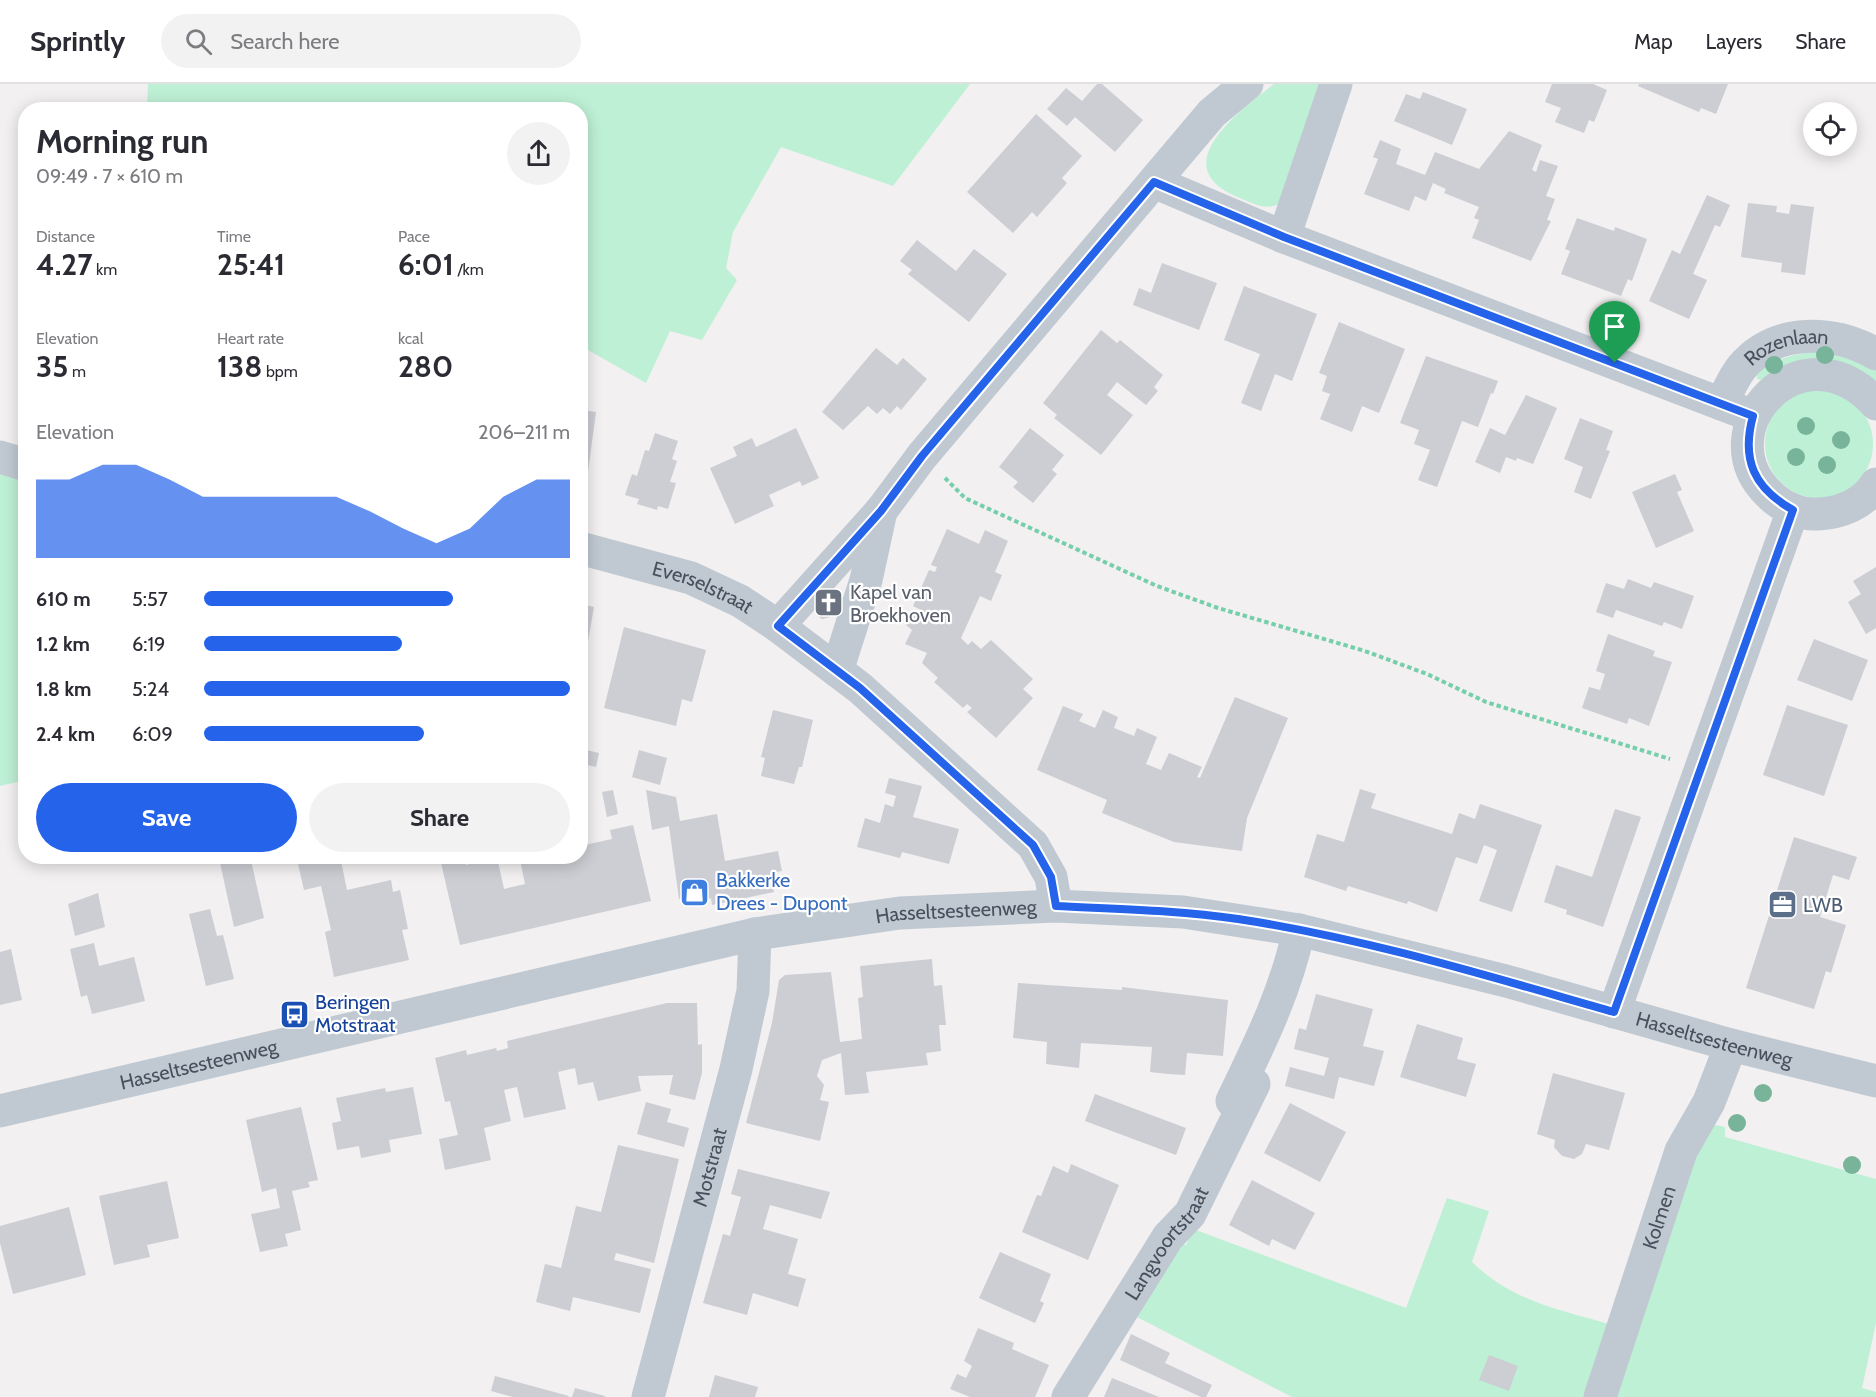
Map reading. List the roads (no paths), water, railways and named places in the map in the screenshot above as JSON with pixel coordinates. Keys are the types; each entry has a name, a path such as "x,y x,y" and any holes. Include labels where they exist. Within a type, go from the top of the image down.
{"street":[{"path":"778,626 881,511 922,456 1212,113 1246,84"},
{"path":"1284,237 1336,84"},
{"path":"1154,182 1284,237 1753,416"},
{"name":"Rozenlaan","path":"1721,404 1743,366 1781,341 1805,335 1828,337 1848,341 1876,354"},
{"name":"Rozenlaan","path":"1876,404 1863,389 1845,378 1824,374 1802,375 1782,384 1765,398 1753,416 1748,434 1748,453 1753,472 1763,488 1776,501 1793,510 1815,515 1837,512 1858,503 1876,484"},
{"path":"0,457 18,463"},
{"path":"1614,1012 1699,768 1793,510"},
{"path":"837,671 866,580 881,511"},
{"name":"Everselstraat","path":"588,550 691,578 740,601 778,626 860,688 1033,845 1051,877 1056,906"},
{"name":"Hasseltsesteenweg","path":"0,1111 755,934 900,913 1056,906 1183,912 1299,930 1506,981 1731,1045 1876,1081"},
{"name":"Langvoortstraat","path":"1188,1190 1271,1020 1292,964 1299,930"},
{"name":"Motstraat","path":"648,1397 736,1069 753,991 755,934"},
{"name":"Kolmen","path":"1600,1397 1681,1150 1709,1102 1731,1045"},
{"name":"Langvoortstraat","path":"1068,1397 1168,1237 1190,1214 1254,1084"}],"place":[{"name":"Kapel van Broekhoven","path":"829,603"},
{"name":"Bakkerke Drees - Dupont","path":"695,892"},
{"name":"LWB","path":"1782,905"},
{"name":"Beringen Motstraat","path":"294,1014"}]}
